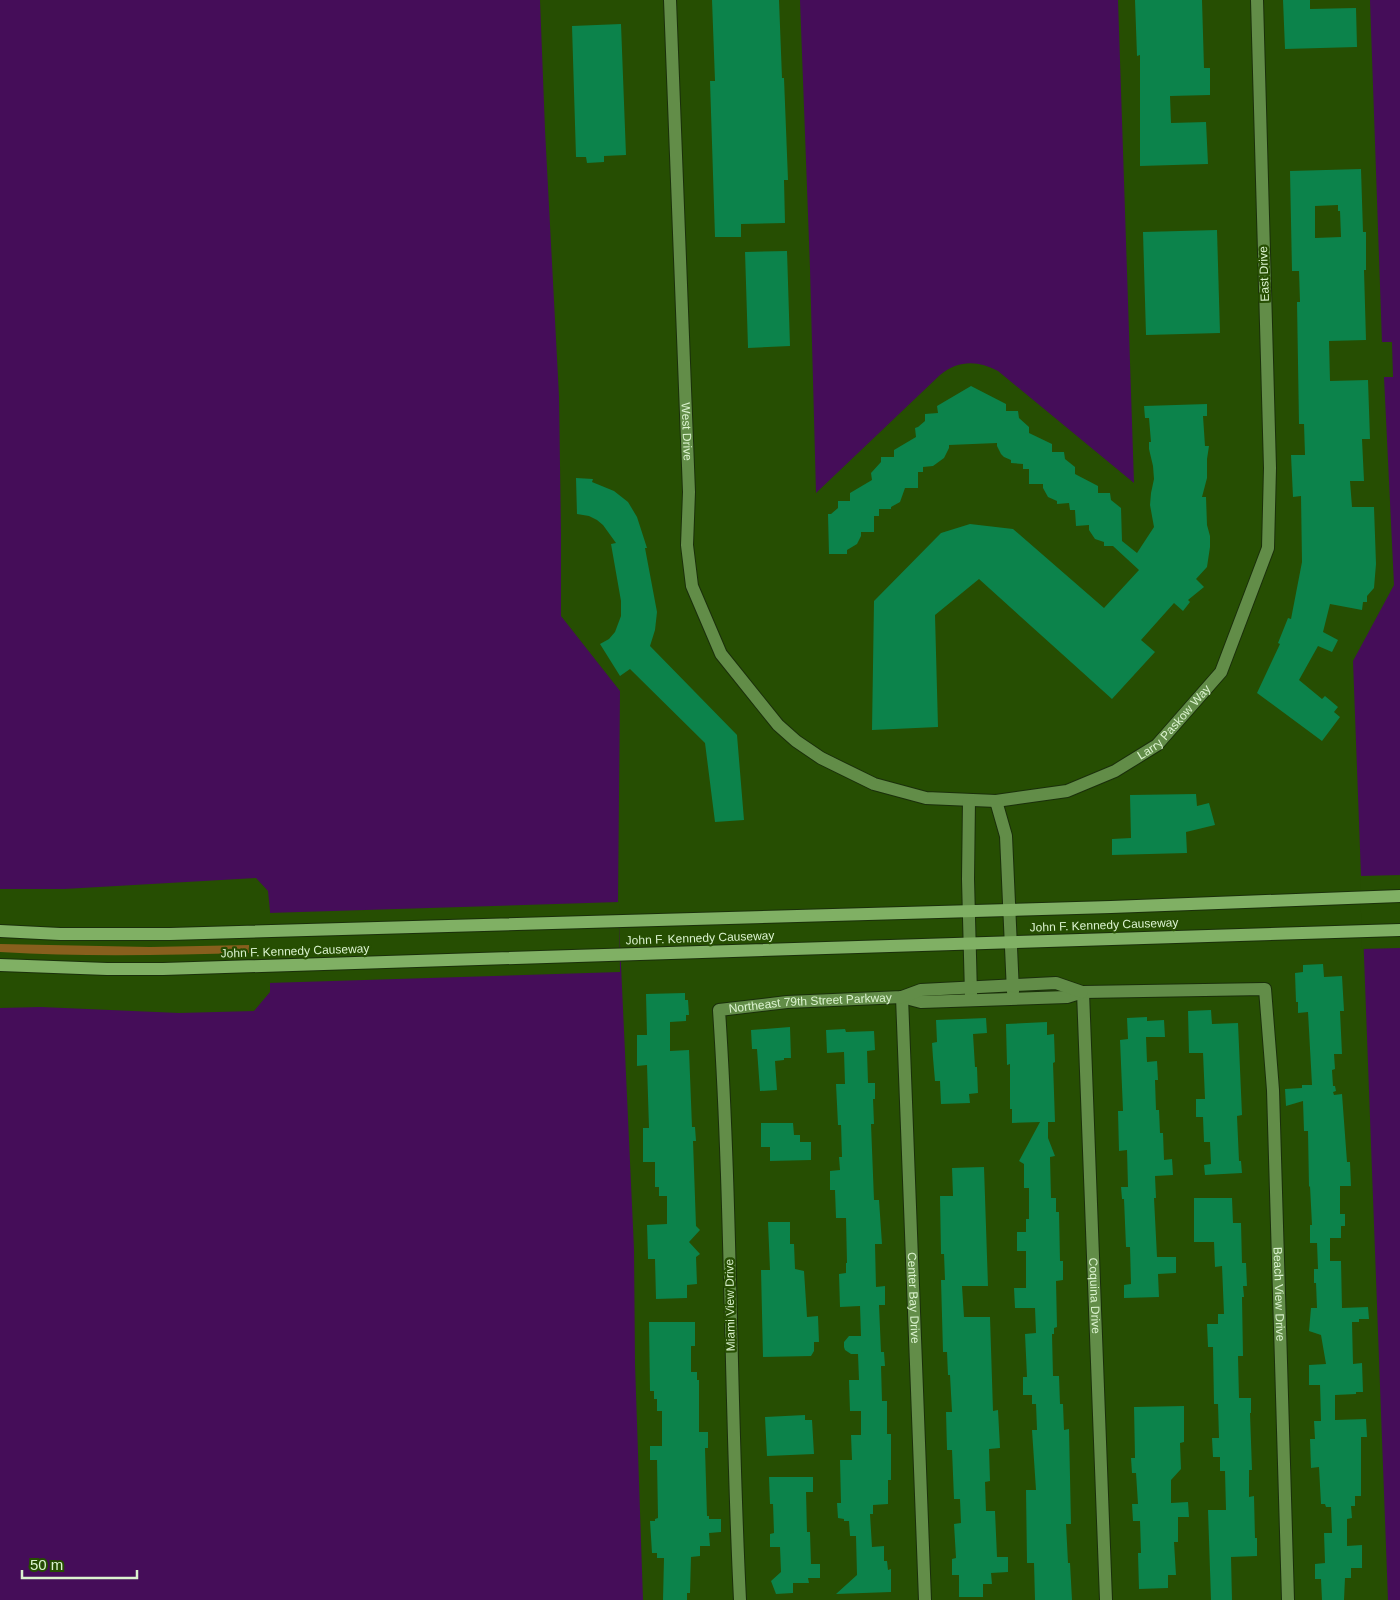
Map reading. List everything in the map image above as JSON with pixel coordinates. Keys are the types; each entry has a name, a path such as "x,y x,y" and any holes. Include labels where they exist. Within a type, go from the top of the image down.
{"main road":[{"name":"John F. Kennedy Causeway","path":"0,931 116,935 969,911 1400,896"},
{"name":"John F. Kennedy Causeway","path":"0,965 107,969 264,966 1400,930"}],"street":[{"name":"West Drive","path":"670,0 689,492 687,545 692,586 721,654 778,725 796,741 821,758 874,784"},
{"name":"East Drive","path":"1257,0 1270,468 1268,548"},
{"name":"Larry Paskow Way","path":"874,784 926,798 996,801 1067,791 1114,771 1157,745 1221,672 1268,548"},
{"path":"969,800 971,994"},
{"path":"996,801 1006,836 1013,992"},
{"name":"Northeast 79th Street Parkway","path":"719,1010 787,1002 902,996 921,1002 971,994 1013,992 1067,996 1083,992 1265,989"},
{"name":"Beach View Drive","path":"1265,989 1273,1090 1288,1600"},
{"name":"Coquina Drive","path":"1083,992 1106,1600"},
{"name":"Center Bay Drive","path":"902,996 925,1600"},
{"name":"Miami View Drive","path":"719,1010 725,1105 740,1600"}],"shaded area":[{"path":"0,0 540,0 559,396 561,616 620,691 618,900 634,1249 635,1364 643,1600 0,1600 0,1008 41,1007 179,1013 254,1011 270,992 270,911 268,891 256,878 64,889 0,889"},
{"path":"800,0 1118,0 1134,483 998,371 976,363 968,363 954,366 940,375 816,493"},
{"path":"1370,0 1400,0 1400,1600 1388,1600 1353,661 1394,585 1384,377 1393,377 1392,342 1382,342"},
{"path":"0,944 150,947 249,945 249,953 31,954 0,952"}],"pier":[{"path":"1400,875 1400,948 1362,949 1360,876"},
{"path":"619,902 620,972 268,983 268,913"}],"building":[{"path":"712,0 779,0 788,180 784,180 785,223 741,224 741,237 715,237 710,81 715,81"},
{"path":"1135,0 1202,0 1204,68 1210,68 1210,95 1170,96 1171,123 1206,122 1208,164 1140,166 1140,55 1137,56"},
{"path":"1283,0 1310,0 1310,9 1356,8 1357,47 1285,49"},
{"path":"621,24 626,155 604,156 604,162 587,163 586,157 576,157 572,26"},
{"path":"1361,169 1363,232 1366,232 1366,270 1364,270 1366,340 1329,341 1330,381 1368,380 1370,439 1362,439 1364,481 1350,481 1352,507 1374,507 1376,564 1374,588 1367,596 1367,602 1363,602 1362,610 1330,604 1323,632 1338,640 1332,652 1318,646 1299,680 1322,699 1325,696 1338,707 1334,712 1340,717 1322,741 1257,693 1280,644 1278,643 1288,618 1291,619 1302,562 1301,496 1293,497 1291,455 1305,455 1304,424 1299,424 1297,302 1300,302 1299,271 1292,271 1290,171","holes":["1338,205 1338,211 1340,211 1341,237 1315,238 1315,206"]},
{"path":"1217,230 1220,333 1146,335 1143,232"},
{"path":"787,251 790,346 748,348 745,252"},
{"path":"971,386 1006,404 1006,411 1018,411 1019,418 1029,427 1029,433 1052,444 1052,452 1064,452 1065,459 1075,467 1075,474 1098,486 1098,493 1110,493 1111,500 1121,508 1122,541 1137,553 1154,527 1150,505 1154,479 1153,466 1149,449 1149,442 1151,442 1149,418 1145,418 1144,406 1207,404 1207,416 1203,416 1205,446 1209,446 1207,478 1202,497 1206,497 1210,547 1207,567 1196,579 1204,587 1188,600 1190,602 1183,611 1174,603 1141,640 1155,652 1112,699 979,579 935,615 938,727 872,730 874,601 941,533 970,524 1013,529 1104,608 1139,570 1113,546 1104,546 1104,542 1095,539 1089,530 1089,525 1076,526 1075,510 1070,510 1069,503 1057,504 1057,501 1048,497 1043,484 1029,484 1029,469 1023,469 1023,464 1011,463 1011,460 1001,454 997,443 949,445 944,458 933,466 923,467 923,472 918,472 918,488 905,488 900,502 891,507 891,509 879,509 879,516 874,516 874,532 861,532 857,544 847,550 847,554 829,554 828,514 831,514 838,508 838,501 850,501 850,493 872,480 871,473 881,462 881,457 894,457 894,450 916,437 915,428 925,421 925,414 938,413 937,406"},
{"path":"576,478 593,479 592,482 614,491 628,502 637,517 647,548 645,548 657,612 655,630 650,646 737,735 744,820 715,822 705,743 630,669 620,676 600,644 609,639 615,632 621,616 621,601 611,544 616,543 597,520 589,516 577,514"},
{"path":"1196,794 1197,806 1209,803 1215,825 1186,832 1187,853 1112,855 1112,839 1131,838 1130,795"},
{"path":"1323,964 1324,977 1342,976 1344,1011 1340,1011 1342,1054 1334,1054 1335,1069 1332,1070 1333,1086 1335,1086 1336,1091 1333,1092 1334,1095 1342,1094 1347,1162 1350,1162 1351,1186 1340,1186 1340,1214 1345,1214 1345,1226 1341,1226 1341,1238 1330,1238 1330,1261 1341,1261 1342,1308 1368,1307 1369,1319 1359,1319 1359,1322 1352,1322 1353,1364 1362,1363 1363,1392 1335,1395 1335,1420 1366,1419 1367,1437 1361,1437 1361,1496 1355,1496 1355,1506 1351,1506 1352,1518 1347,1519 1347,1546 1362,1545 1362,1568 1351,1568 1351,1578 1345,1578 1344,1600 1322,1600 1321,1579 1315,1579 1315,1564 1325,1563 1324,1533 1332,1533 1331,1507 1321,1504 1319,1467 1311,1468 1310,1439 1315,1439 1314,1421 1321,1421 1320,1385 1309,1385 1309,1365 1326,1364 1321,1335 1309,1331 1311,1308 1317,1308 1314,1269 1318,1269 1317,1243 1310,1243 1310,1225 1312,1225 1308,1131 1304,1131 1303,1101 1286,1106 1285,1089 1302,1088 1302,1085 1312,1085 1308,1012 1298,1013 1295,973 1303,972 1303,965"},
{"path":"685,993 685,1000 688,1000 689,1015 686,1015 686,1021 670,1022 670,1051 689,1050 692,1127 695,1127 696,1141 693,1141 696,1226 700,1230 689,1242 700,1254 696,1257 697,1284 687,1285 687,1298 656,1299 655,1259 648,1259 647,1225 667,1224 667,1196 659,1196 659,1187 655,1187 655,1162 643,1162 643,1128 649,1128 647,1065 637,1066 637,1035 647,1035 646,994"},
{"path":"1211,1010 1212,1024 1238,1023 1242,1115 1237,1116 1239,1161 1241,1161 1242,1173 1205,1175 1204,1165 1211,1164 1210,1142 1204,1142 1203,1117 1196,1117 1196,1099 1205,1099 1203,1053 1189,1053 1188,1011"},
{"path":"1147,1017 1147,1021 1164,1020 1165,1037 1146,1037 1147,1062 1157,1061 1158,1080 1155,1080 1156,1110 1159,1110 1160,1133 1163,1133 1164,1160 1172,1159 1173,1175 1155,1176 1156,1198 1154,1198 1157,1257 1176,1257 1176,1273 1158,1274 1159,1297 1124,1298 1124,1285 1131,1284 1130,1247 1126,1247 1124,1199 1122,1199 1121,1187 1128,1187 1127,1150 1119,1151 1118,1111 1123,1111 1120,1040 1128,1039 1127,1018"},
{"path":"986,1018 987,1033 973,1034 978,1093 969,1094 970,1103 941,1104 940,1081 935,1081 932,1043 937,1042 936,1020"},
{"path":"1047,1022 1047,1035 1054,1034 1055,1062 1053,1063 1055,1122 1048,1122 1048,1138 1055,1156 1050,1157 1051,1198 1056,1198 1056,1212 1059,1212 1060,1261 1063,1261 1063,1280 1056,1281 1057,1327 1054,1328 1054,1334 1052,1334 1053,1376 1059,1376 1060,1404 1063,1404 1064,1430 1069,1429 1071,1524 1066,1524 1072,1600 1035,1600 1034,1563 1027,1563 1026,1490 1036,1490 1032,1430 1037,1430 1036,1404 1032,1404 1032,1395 1023,1395 1023,1377 1027,1377 1025,1334 1036,1333 1035,1308 1015,1308 1014,1288 1026,1288 1026,1251 1017,1251 1017,1232 1026,1232 1026,1219 1029,1219 1029,1188 1024,1188 1024,1164 1019,1161 1040,1122 1012,1123 1012,1109 1010,1109 1010,1064 1007,1065 1006,1024"},
{"path":"790,1027 791,1058 775,1061 777,1090 760,1091 757,1049 752,1049 751,1030"},
{"path":"845,1029 846,1032 874,1031 875,1050 867,1051 868,1083 875,1083 875,1099 873,1099 874,1124 871,1124 874,1200 879,1200 882,1244 875,1244 876,1287 885,1286 885,1305 879,1305 881,1352 884,1352 885,1366 881,1366 882,1401 887,1401 887,1434 891,1434 891,1480 888,1480 888,1504 873,1505 873,1514 870,1514 872,1547 884,1546 884,1561 887,1561 888,1570 891,1569 891,1592 836,1594 857,1575 856,1536 850,1536 849,1521 838,1518 837,1503 841,1503 840,1460 852,1460 851,1435 861,1435 861,1411 850,1411 849,1380 859,1380 858,1354 851,1354 844,1347 844,1342 849,1336 861,1336 860,1306 840,1307 839,1274 846,1273 847,1263 846,1218 836,1218 835,1190 830,1190 830,1171 840,1170 839,1157 842,1157 841,1125 838,1125 836,1084 845,1084 844,1052 827,1053 826,1030"},
{"path":"761,1123 793,1123 794,1135 800,1135 800,1142 811,1142 811,1160 770,1161 770,1147 761,1147"},
{"path":"984,1167 988,1286 962,1286 964,1317 990,1317 993,1411 998,1410 1000,1448 989,1449 990,1481 985,1482 986,1511 995,1511 997,1557 1008,1557 1008,1572 991,1573 992,1584 983,1584 983,1597 959,1597 959,1575 952,1575 952,1559 956,1558 954,1524 961,1523 960,1499 954,1499 952,1450 947,1450 946,1412 952,1412 947,1352 943,1352 941,1280 945,1280 944,1254 941,1254 940,1196 953,1196 952,1168"},
{"path":"1194,1198 1232,1198 1233,1223 1241,1223 1242,1263 1246,1263 1247,1286 1243,1286 1244,1297 1242,1297 1243,1356 1238,1356 1239,1398 1251,1398 1252,1470 1249,1470 1249,1497 1254,1496 1257,1556 1231,1557 1232,1600 1211,1600 1208,1510 1226,1510 1225,1471 1220,1471 1220,1457 1213,1457 1212,1438 1219,1438 1218,1404 1214,1404 1213,1347 1208,1347 1207,1324 1218,1324 1218,1314 1224,1314 1222,1266 1215,1267 1214,1242 1194,1242"},
{"path":"768,1222 790,1222 790,1244 794,1244 795,1269 804,1271 807,1317 818,1316 819,1342 814,1342 814,1351 811,1356 763,1357 761,1270 770,1270"},
{"path":"649,1322 695,1322 695,1346 691,1346 691,1372 697,1372 697,1380 699,1380 699,1432 708,1432 708,1448 705,1448 707,1516 709,1516 709,1519 721,1519 721,1532 709,1533 710,1546 700,1546 700,1556 691,1557 690,1593 687,1593 687,1600 663,1600 664,1558 657,1558 657,1553 652,1553 650,1521 655,1521 658,1518 657,1460 650,1460 650,1446 662,1446 662,1411 657,1411 657,1399 654,1399 654,1391 650,1391"},
{"path":"1184,1406 1184,1442 1180,1443 1181,1469 1171,1480 1171,1503 1188,1502 1189,1517 1178,1517 1178,1542 1174,1542 1176,1575 1168,1575 1168,1588 1139,1589 1138,1553 1141,1553 1140,1521 1133,1521 1132,1504 1138,1504 1136,1473 1132,1473 1131,1458 1135,1458 1134,1407"},
{"path":"805,1415 805,1420 812,1420 814,1454 767,1456 765,1417"},
{"path":"769,1477 813,1477 813,1492 806,1492 807,1532 810,1532 811,1564 820,1564 820,1578 808,1578 809,1583 793,1583 793,1593 776,1594 771,1581 781,1572 780,1547 770,1547 770,1534 774,1533 773,1504 770,1504"}]}
